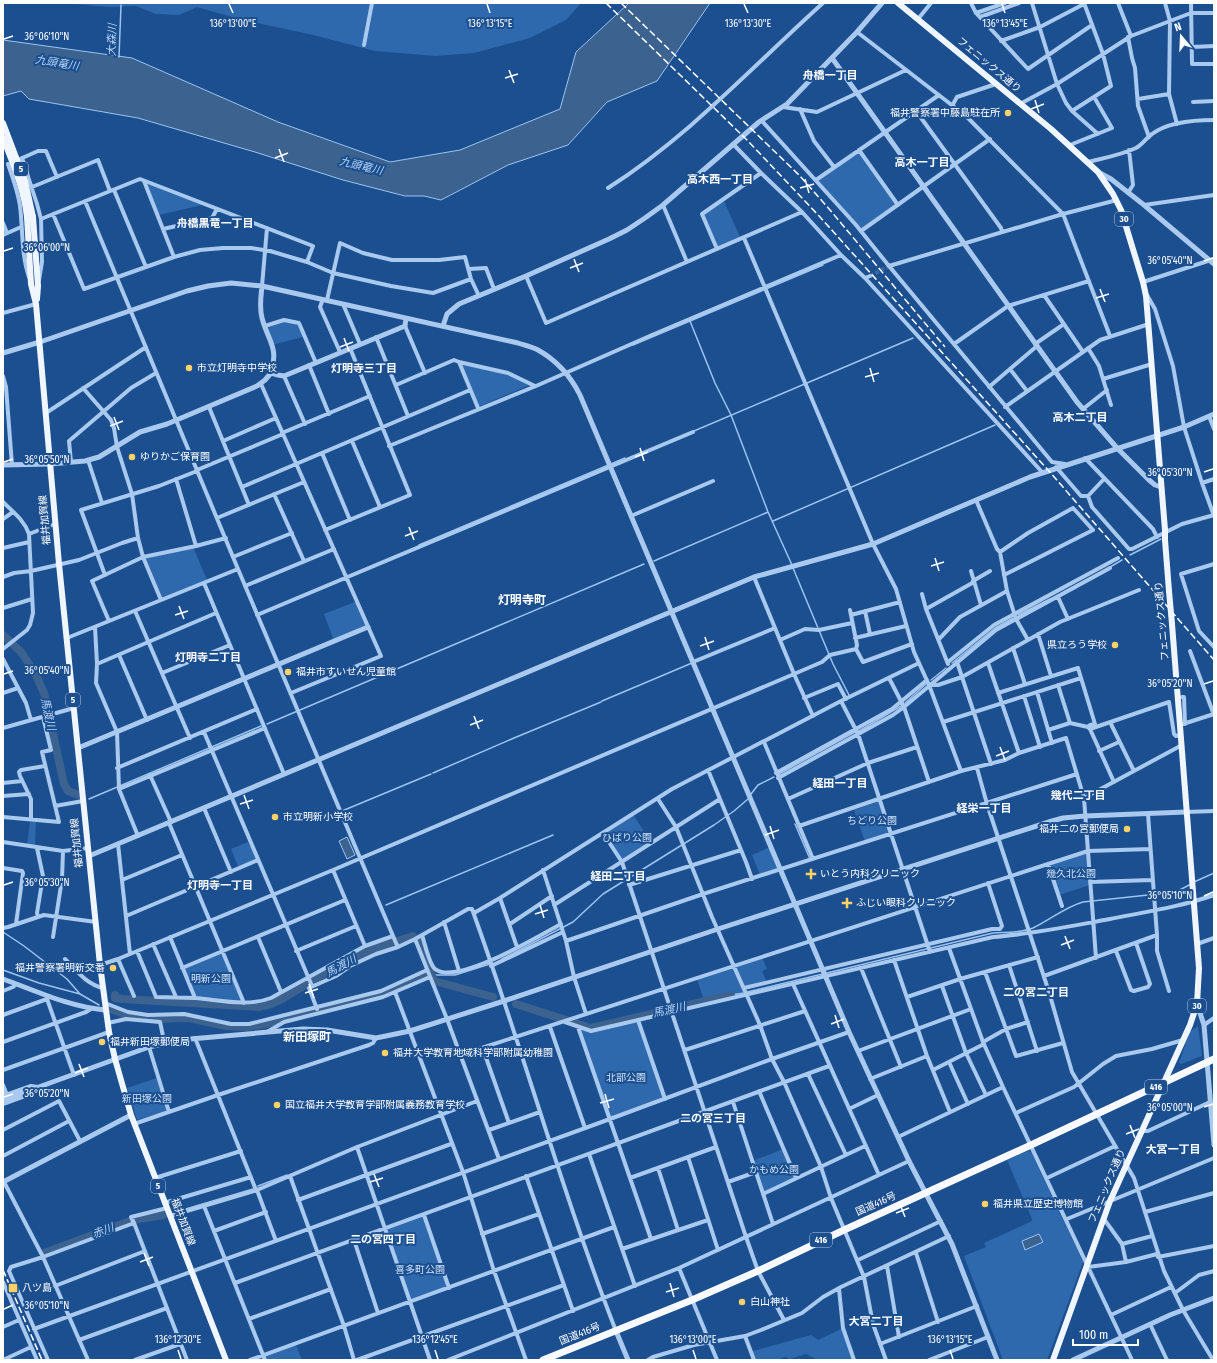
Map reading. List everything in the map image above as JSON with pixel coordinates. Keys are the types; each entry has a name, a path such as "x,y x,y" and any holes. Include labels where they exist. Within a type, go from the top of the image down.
{"highway":[{"name":"国道416号","path":"543,1360 692,1300 758,1271 1211,1061"}],"main road":[{"name":"フェニックス通り","path":"898,3 1070,145 1098,172 1117,200 1146,293 1169,591 1182,725 1181,735 1186,812 1199,974 1197,1004 1183,1040 1110,1201 1088,1266 1053,1360"},
{"name":"福井加賀線","path":"3,123 25,181 30,217 55,524 102,988 109,1032 115,1060 134,1124 226,1360"},
{"name":"福井加賀線","path":"3,138 21,186 30,217"}],"street":[{"path":"364,45 372,3"},
{"path":"608,188 638,167 698,119 823,3"},
{"path":"443,326 447,314 452,309 627,230 663,205 733,144 797,95 857,32 882,3"},
{"path":"918,18 931,3"},
{"path":"971,3 978,15 1028,69 1092,25"},
{"path":"978,15 1005,3"},
{"path":"978,15 1019,3"},
{"path":"1032,3 1057,84 1066,103 1072,111 1098,134"},
{"path":"1001,40 1040,27 1084,3 1103,54 1111,86 1072,111"},
{"path":"1118,3 1130,36 1132,58 1135,68 1138,106 1149,137"},
{"path":"1165,3 1170,21 1169,94 1177,124"},
{"path":"1191,3 1192,64 1214,64"},
{"path":"1020,104 1057,84 1130,36 1191,13 1214,13"},
{"path":"857,32 966,116 1063,214 1110,336"},
{"path":"1192,46 1214,46"},
{"path":"832,58 1083,409 1117,448 1149,480 1161,487"},
{"path":"783,107 817,112 858,94 906,70"},
{"path":"952,106 957,97 996,84"},
{"path":"1138,99 1169,94"},
{"path":"816,180 939,95"},
{"path":"1070,145 1112,128 1094,97"},
{"path":"1193,102 1214,101"},
{"path":"800,109 814,141 834,167"},
{"path":"916,111 1001,228 1002,232"},
{"path":"1088,162 1129,150 1143,144 1157,131 1177,124 1189,121 1214,120"},
{"path":"762,121 861,231 988,387 1052,462 1065,464"},
{"path":"861,231 990,139"},
{"path":"733,144 760,173 802,212 841,255 865,278 1042,472"},
{"path":"859,150 898,205"},
{"path":"1128,193 1133,185 1129,150"},
{"path":"3,168 8,164 38,151 46,151 57,177"},
{"path":"22,158 41,219 42,262 41,272 35,285"},
{"path":"32,187 98,160 146,267"},
{"path":"8,164 16,187 20,207 25,267 35,285"},
{"path":"1098,172 1111,179 1213,261"},
{"path":"717,249 702,214 760,173"},
{"path":"41,219 140,179 313,246 307,262"},
{"path":"144,181 174,257"},
{"path":"1144,206 1214,195"},
{"path":"888,266 1063,214 1117,200"},
{"path":"85,201 395,941"},
{"path":"663,205 687,262"},
{"path":"163,229 212,218 217,209"},
{"path":"526,276 546,323 802,212"},
{"path":"53,214 84,289 174,257 200,250 223,248 252,248 264,250 307,262 333,272 391,286 433,293 471,279"},
{"path":"3,223 5,234 21,227"},
{"path":"3,465 50,464 88,460 99,457 140,432 209,407 261,384 271,373 275,362 260,308 267,228"},
{"path":"744,238 873,544 896,589 912,644 961,771"},
{"path":"340,352 320,307 325,300 340,243 363,253 392,260 439,260 466,257 471,279 478,296"},
{"path":"389,446 478,408 536,386 565,372 841,255"},
{"path":"1143,282 1213,261"},
{"path":"468,269 486,268 494,290"},
{"path":"865,278 870,276"},
{"path":"954,344 1008,306 1089,281"},
{"path":"3,353 40,342 187,292 208,286 231,283 262,286 518,343 538,350 565,372 573,381 580,395 849,1032 909,1161 949,1236 997,1360"},
{"path":"1088,496 1092,507 1128,549 1132,549 1182,524 1214,515 1184,426 1174,366 1155,308 1146,293"},
{"path":"1044,294 1083,352"},
{"path":"3,313 36,304"},
{"path":"343,304 360,344"},
{"path":"406,318 405,326 425,372"},
{"path":"264,326 284,320 299,323 316,363"},
{"path":"988,387 1036,345 1064,324"},
{"path":"1005,407 1100,340 1149,324"},
{"path":"271,373 284,376 405,326"},
{"path":"376,337 408,416"},
{"path":"46,413 146,347"},
{"path":"326,530 410,495 350,348"},
{"path":"1088,348 1099,366 1112,404"},
{"path":"396,385 454,360 508,373 536,386"},
{"path":"459,362 478,408"},
{"path":"1103,379 1152,364"},
{"path":"309,366 329,414"},
{"path":"1010,369 1027,391"},
{"path":"72,462 70,441 131,388 156,373"},
{"path":"3,376 12,465"},
{"path":"284,376 305,424"},
{"path":"261,384 381,656 291,694"},
{"path":"83,388 111,420 114,428 117,446 132,494 138,538 161,600"},
{"path":"242,487 470,390"},
{"path":"1083,409 1107,390"},
{"path":"105,575 81,510 176,479 370,396"},
{"path":"209,407 249,505"},
{"path":"89,856 754,577 873,544 1042,472 1184,426 1212,415 1214,429"},
{"path":"223,440 276,418"},
{"path":"3,420 8,419"},
{"path":"258,614 693,432"},
{"path":"352,440 380,507"},
{"path":"322,453 350,520"},
{"path":"1085,458 1153,529 1157,537"},
{"path":"88,460 102,503"},
{"path":"1056,468 1081,496 1088,496 1104,479"},
{"path":"176,479 196,546"},
{"path":"1202,483 1214,479"},
{"path":"631,516 713,481"},
{"path":"217,518 304,482"},
{"path":"274,494 304,561"},
{"path":"976,500 997,549 1000,552 1007,591 1014,614 1028,640"},
{"path":"1209,501 1214,500"},
{"path":"3,502 26,525 29,534 33,613 27,630 3,649"},
{"path":"1000,552 1028,533 1073,508 1092,530 1004,575"},
{"path":"3,519 13,512"},
{"path":"29,534 55,524"},
{"path":"233,557 292,533"},
{"path":"3,577 14,573 31,571 79,560 138,538"},
{"path":"109,621 92,581 144,557 226,538"},
{"path":"3,548 29,542"},
{"path":"245,586 334,549"},
{"path":"948,662 994,625 1118,558"},
{"path":"1214,564 1181,574 1200,632 1214,647"},
{"path":"777,776 858,734 904,708 929,685 996,630 1110,568"},
{"path":"67,638 238,569"},
{"path":"971,571 980,605"},
{"path":"926,609 974,582 990,571"},
{"path":"754,577 804,698 813,716"},
{"path":"204,583 284,774"},
{"path":"929,685 962,677 1038,634 1068,619 1139,590"},
{"path":"939,639 960,617 1007,591"},
{"path":"922,594 926,609 950,668"},
{"path":"1058,597 1068,619"},
{"path":"3,608 32,599"},
{"path":"900,602 865,611 850,613 856,638 856,649 863,662 912,644"},
{"path":"135,611 190,738"},
{"path":"865,611 870,634"},
{"path":"97,664 216,613"},
{"path":"780,640 805,629 819,630 852,622"},
{"path":"856,638 906,626"},
{"path":"95,627 97,664 96,683 117,732 118,789 138,836"},
{"path":"78,748 368,627"},
{"path":"693,662 775,628"},
{"path":"1038,634 1050,676"},
{"path":"162,673 230,645"},
{"path":"1013,648 1025,684"},
{"path":"100,964 118,959 273,895 822,662 830,655 856,649"},
{"path":"1182,697 1184,697 1182,725 1214,714 1190,651"},
{"path":"119,655 147,720"},
{"path":"3,659 26,703 32,720"},
{"path":"957,662 991,764"},
{"path":"474,913 672,789 843,700 919,663"},
{"path":"988,663 1019,753"},
{"path":"998,692 1078,668 1095,724 1090,725 1089,728"},
{"path":"889,678 904,708 929,782"},
{"path":"943,722 973,711 1081,678"},
{"path":"777,776 855,729 892,709 927,680"},
{"path":"804,698 838,684 868,763 930,952"},
{"path":"1058,685 1070,723"},
{"path":"3,693 18,688"},
{"path":"1037,692 1052,743"},
{"path":"1024,696 1040,746"},
{"path":"1048,730 1070,723 1089,728 1175,699"},
{"path":"1168,702 1174,734 1176,736 1181,735"},
{"path":"3,728 74,708"},
{"path":"118,768 257,710"},
{"path":"3,817 59,822 42,752 51,750 43,717"},
{"path":"1110,722 1134,771"},
{"path":"118,789 265,728"},
{"path":"1089,728 1114,782"},
{"path":"204,732 312,986"},
{"path":"799,826 961,771 1005,760 1019,753 1066,738 1084,798 1096,958"},
{"path":"764,742 813,860"},
{"path":"1099,752 1119,742"},
{"path":"1084,798 1146,763 1182,745"},
{"path":"788,799 868,763 917,747"},
{"path":"31,819 31,799 19,772 21,770 45,766"},
{"path":"977,768 987,804 1038,956 1072,1072 1098,1114 1126,1165 1138,1190 1158,1255 1171,1286 1183,1310 1212,1358"},
{"path":"708,770 752,879"},
{"path":"566,940 1077,774"},
{"path":"150,775 244,1003"},
{"path":"3,783 22,781"},
{"path":"3,796 29,794"},
{"path":"658,799 676,827 691,866 760,1025 772,1059 784,1082 821,1167 830,1198 858,1260 864,1277 873,1324 886,1360"},
{"path":"554,905 720,799"},
{"path":"55,806 83,801"},
{"path":"204,808 231,872"},
{"path":"3,1100 149,1047 195,1038 303,1029 327,1030 376,1038 410,1032 718,929 1063,818 1214,811"},
{"path":"1148,814 1157,951 1169,991"},
{"path":"603,833 622,862 758,1271 784,1320"},
{"path":"3,842 63,851 88,848"},
{"path":"118,844 130,954"},
{"path":"38,848 43,876 37,912 38,917"},
{"path":"460,1055 1088,851 1150,849"},
{"path":"629,885 741,850"},
{"path":"53,937 62,879 63,851"},
{"path":"122,880 182,855"},
{"path":"126,916 258,860"},
{"path":"1048,864 1062,906"},
{"path":"3,868 22,871 23,873 16,924"},
{"path":"332,870 365,946"},
{"path":"543,870 566,940 574,977 586,1014"},
{"path":"1090,882 1152,880"},
{"path":"744,988 1002,928 988,883"},
{"path":"510,924 552,896"},
{"path":"565,1022 591,1031 993,937 1030,933 1155,911 1194,903 1214,896"},
{"path":"500,898 518,947"},
{"path":"182,968 345,900"},
{"path":"137,951 156,997 195,998 244,1003 266,1000 365,946 415,939 468,908 472,909 603,1298 628,1360"},
{"path":"3,928 44,916 96,922"},
{"path":"444,922 459,971"},
{"path":"422,935 432,967 440,973 459,971 480,966 561,924"},
{"path":"296,951 356,926"},
{"path":"492,966 563,932"},
{"path":"1044,976 1157,935"},
{"path":"170,937 195,998"},
{"path":"258,937 281,992"},
{"path":"1197,944 1214,938"},
{"path":"415,939 499,1159"},
{"path":"318,1013 309,988 336,976 350,966 376,954 395,941"},
{"path":"1116,951 1131,990 1134,991 1148,987 1150,984 1136,943"},
{"path":"153,944 176,997"},
{"path":"949,948 984,1043 1003,1087 1132,1360"},
{"path":"907,997 960,979 1038,956"},
{"path":"65,959 91,984 102,988"},
{"path":"118,959 134,996"},
{"path":"894,960 927,1056 950,1112"},
{"path":"1009,965 1037,1051"},
{"path":"861,968 901,1067"},
{"path":"3,1042 91,1009 105,1007 128,1012 154,1015 184,1014 231,1024 249,1024 381,991 427,970"},
{"path":"985,972 1016,1056 1064,1043"},
{"path":"267,1032 284,1022 383,997 430,977"},
{"path":"3,979 49,998 91,1009"},
{"path":"3,991 13,987 16,984"},
{"path":"793,984 879,1175"},
{"path":"942,986 966,1053 986,1095"},
{"path":"395,992 463,1172 494,1271 526,1360"},
{"path":"3,1015 49,998"},
{"path":"49,998 74,1075"},
{"path":"1197,1004 1204,1025 1211,1061 1210,1102 1214,1145"},
{"path":"858,1051 971,1009"},
{"path":"684,1050 805,1011"},
{"path":"1204,1025 1214,1018"},
{"path":"108,1023 126,1019 160,1022 163,1036 160,1044"},
{"path":"638,1020 665,1099"},
{"path":"933,1070 1006,1030 1028,1022"},
{"path":"550,1026 585,1128"},
{"path":"578,1027 651,1239"},
{"path":"3,1070 109,1032"},
{"path":"34,1329 849,1032"},
{"path":"195,1038 266,1212 276,1241"},
{"path":"134,1124 369,1045 373,1043 376,1038"},
{"path":"1016,1113 1074,1087 1103,1064 1116,1056 1152,1049 1183,1040"},
{"path":"149,1047 169,1112"},
{"path":"483,1048 509,1123"},
{"path":"870,1079 927,1056"},
{"path":"949,1062 968,1104"},
{"path":"235,1283 830,1066"},
{"path":"808,1074 846,1155"},
{"path":"3,1084 5,1095 31,1086 38,1087"},
{"path":"3,1104 34,1093 38,1087"},
{"path":"898,1137 1003,1087"},
{"path":"759,1091 796,1178"},
{"path":"849,1109 878,1095"},
{"path":"3,1130 59,1101 80,1141"},
{"path":"170,1216 257,1190 356,1147 477,1101"},
{"path":"733,1102 773,1224"},
{"path":"1142,1131 1148,1131 1210,1102"},
{"path":"489,1130 540,1112"},
{"path":"88,1360 43,1257 4,1182 131,1115"},
{"path":"3,1156 69,1120"},
{"path":"298,1200 452,1144"},
{"path":"763,1194 865,1146"},
{"path":"1047,1178 1115,1146"},
{"path":"356,1147 430,1360"},
{"path":"630,1178 716,1147"},
{"path":"155,1178 241,1152"},
{"path":"589,1154 635,1286"},
{"path":"688,1157 718,1250"},
{"path":"1067,1220 1214,1158"},
{"path":"448,1360 679,1268 909,1161"},
{"path":"658,1168 678,1230"},
{"path":"728,1182 756,1172"},
{"path":"290,1176 355,1360 564,1285"},
{"path":"526,1176 573,1311"},
{"path":"187,1360 131,1217 251,1177"},
{"path":"1145,1212 1214,1193"},
{"path":"204,1206 264,1358"},
{"path":"214,1231 266,1212"},
{"path":"482,1234 539,1214"},
{"path":"424,1215 449,1288"},
{"path":"1104,1218 1122,1244 1126,1262"},
{"path":"622,1249 708,1220"},
{"path":"858,1260 941,1221"},
{"path":"48,1360 9,1271 11,1267 43,1257 134,1223"},
{"path":"250,1360 264,1358 378,1313 614,1227"},
{"path":"648,1360 653,1357 710,1342 745,1336 802,1313 823,1297 949,1236"},
{"path":"1122,1244 1152,1236"},
{"path":"354,1240 378,1313"},
{"path":"1088,1266 1126,1262 1214,1246"},
{"path":"56,1286 145,1251"},
{"path":"916,1253 938,1322"},
{"path":"887,1266 899,1336"},
{"path":"679,1268 717,1360"},
{"path":"1175,1293 1199,1275 1214,1271"},
{"path":"3,1282 37,1360"},
{"path":"1111,1315 1171,1286"},
{"path":"249,1319 331,1289"},
{"path":"839,1289 843,1328 854,1360"},
{"path":"3,1295 8,1293"},
{"path":"1073,1360 1150,1324 1214,1298"},
{"path":"880,1344 977,1306"},
{"path":"79,1340 167,1308"},
{"path":"3,1327 19,1320"},
{"path":"1150,1324 1167,1360"},
{"path":"745,1336 754,1360"},
{"path":"929,1360 988,1337"},
{"path":"135,1360 180,1344"},
{"path":"3,1360 31,1347"}],"green space":[{"path":"65,3 581,3 566,20 530,38 474,53 435,56 375,51 313,35 239,19 197,7 179,15 156,14 136,6 109,7"},
{"path":"860,151 898,205 861,231 816,180"},
{"path":"145,183 202,205 159,215"},
{"path":"724,201 740,237 717,249 702,214"},
{"path":"284,322 299,323 303,337 272,345 268,328"},
{"path":"460,364 508,373 532,384 478,407"},
{"path":"193,547 208,582 161,600 144,559"},
{"path":"357,601 368,627 334,641 324,614"},
{"name":"ちどり公園","path":"880,801 890,833 865,842 854,810"},
{"name":"ひばり公園","path":"633,814 651,843 622,862 603,833"},
{"path":"30,822 36,822 35,845 27,844"},
{"path":"248,842 258,860 239,869 231,849"},
{"path":"770,847 779,868 760,875 752,855"},
{"name":"幾久北公園","path":"1088,852 1090,885 1059,895 1049,864"},
{"name":"明新公園","path":"223,952 244,1003 195,998 182,968"},
{"path":"762,957 767,969 762,971 767,983 744,988 746,992 704,1000 697,979"},
{"name":"北部公園","path":"637,1021 664,1098 609,1118 579,1027 591,1032"},
{"path":"1198,1026 1202,1056 1181,1064 1179,1063 1190,1031"},
{"name":"新田塚公園","path":"157,1078 167,1111 137,1120 127,1088"},
{"name":"かもめ公園","path":"783,1149 796,1178 763,1193 753,1161"},
{"path":"1028,1151 1031,1152 1083,1262 1047,1360 1003,1360 964,1256 986,1247 984,1243 1032,1221 1007,1160"},
{"name":"喜多町公園","path":"423,1215 448,1286 409,1300 385,1229"},
{"path":"843,1328 854,1360 818,1360 806,1354 790,1359 785,1357 777,1360 752,1360 749,1352 811,1335 818,1340"},
{"path":"296,1345 302,1360 266,1360 264,1357"}],"water":[{"name":"九頭竜川","path":"629,3 710,3 657,81 607,102 568,145 508,165 441,200 424,196 405,196 343,180 255,152 138,118 29,99 21,91 3,96 3,40 132,58 278,122 390,162 460,150 560,109 576,52"},
{"path":"347,837 355,855 347,859 339,841"},
{"path":"1039,1234 1043,1242 1025,1250 1022,1241"}],"waterway":[{"name":"大森川","path":"119,57 121,5"},
{"path":"633,345 823,265"},
{"path":"690,321 715,383 731,415 768,512 792,565"},
{"path":"694,431 913,338"},
{"path":"773,521 995,425"},
{"path":"419,545 625,458"},
{"path":"654,561 768,512"},
{"path":"1130,555 1161,539"},
{"path":"1110,567 1122,560"},
{"path":"267,724 644,564"},
{"path":"793,568 833,664 849,695"},
{"path":"1018,615 1050,599"},
{"path":"952,663 995,628 1013,618"},
{"name":"馬渡川","path":"3,635 21,652 35,673 44,693 64,784 68,791 81,796"},
{"path":"602,701 692,663"},
{"path":"931,680 946,668"},
{"path":"905,703 926,684"},
{"path":"514,738 601,702"},
{"path":"859,731 901,706"},
{"path":"89,799 261,726"},
{"path":"779,774 855,732"},
{"path":"433,773 514,738"},
{"path":"342,811 431,774"},
{"path":"751,794 758,785 774,777"},
{"path":"502,959 573,922 603,894 714,825 748,799"},
{"path":"795,824 810,859"},
{"path":"386,905 553,835"},
{"path":"1194,882 1214,873"},
{"path":"747,992 993,933 1028,930 1070,907 1083,902 1176,892 1191,884"},
{"path":"3,932 67,979 80,994 99,1005"},
{"name":"馬渡川","path":"115,995 115,998 122,999 259,1007 282,999 318,977 373,949 413,936 420,942 434,981 493,997"},
{"path":"432,975 455,975 490,964"},
{"path":"3,970 39,983 80,994"},
{"path":"111,1009 124,1014 152,1019 189,1018 226,1026 246,1027 267,1024 388,991 431,972"},
{"path":"731,995 744,993"},
{"name":"馬渡川","path":"516,1004 591,1028 731,995"},
{"path":"258,1186 287,1175"},
{"path":"179,1211 253,1189"},
{"name":"赤川","path":"44,1253 133,1220 163,1215"}],"tunnel":[{"path":"870,276 889,266"}],"railway":[{"path":"606,3 747,140 820,217 1048,470 1214,660"},
{"path":"621,3 799,175 945,347"},
{"path":"3,1270 42,1360"}],"place":[{"name":"福井警察署中藤島駐在所","path":"1008,113"},
{"name":"市立灯明寺中学校","path":"189,368"},
{"name":"ゆりかご保育園","path":"132,457"},
{"name":"県立ろう学校","path":"1115,645"},
{"name":"福井市すいせん児童館","path":"288,672"},
{"name":"市立明新小学校","path":"275,817"},
{"name":"福井二の宮郵便局","path":"1127,829"},
{"name":"いとう内科クリニック","path":"811,874"},
{"name":"ふじい眼科クリニック","path":"847,903"},
{"name":"福井警察署明新交番","path":"113,968"},
{"name":"福井新田塚郵便局","path":"102,1042"},
{"name":"福井大学教育地域科学部附属幼稚園","path":"385,1053"},
{"name":"国立福井大学教育学部附属義務教育学校","path":"277,1105"},
{"name":"福井県立歴史博物館","path":"985,1204"},
{"name":"八ツ島","path":"13,1288"},
{"name":"白山神社","path":"742,1302"}],"district":[{"name":"舟橋一丁目","path":"830,75"},
{"name":"高木一丁目","path":"922,162"},
{"name":"高木西一丁目","path":"720,179"},
{"name":"舟橋黒竜一丁目","path":"215,223"},
{"name":"灯明寺三丁目","path":"364,368"},
{"name":"高木二丁目","path":"1080,417"},
{"name":"灯明寺町","path":"522,600"},
{"name":"灯明寺二丁目","path":"208,657"},
{"name":"経田一丁目","path":"840,783"},
{"name":"幾代二丁目","path":"1078,795"},
{"name":"経栄一丁目","path":"984,808"},
{"name":"経田二丁目","path":"618,876"},
{"name":"灯明寺一丁目","path":"220,885"},
{"name":"二の宮二丁目","path":"1036,992"},
{"name":"新田塚町","path":"307,1037"},
{"name":"二の宮三丁目","path":"713,1118"},
{"name":"大宮一丁目","path":"1173,1149"},
{"name":"二の宮四丁目","path":"383,1239"},
{"name":"大宮二丁目","path":"876,1321"}]}
